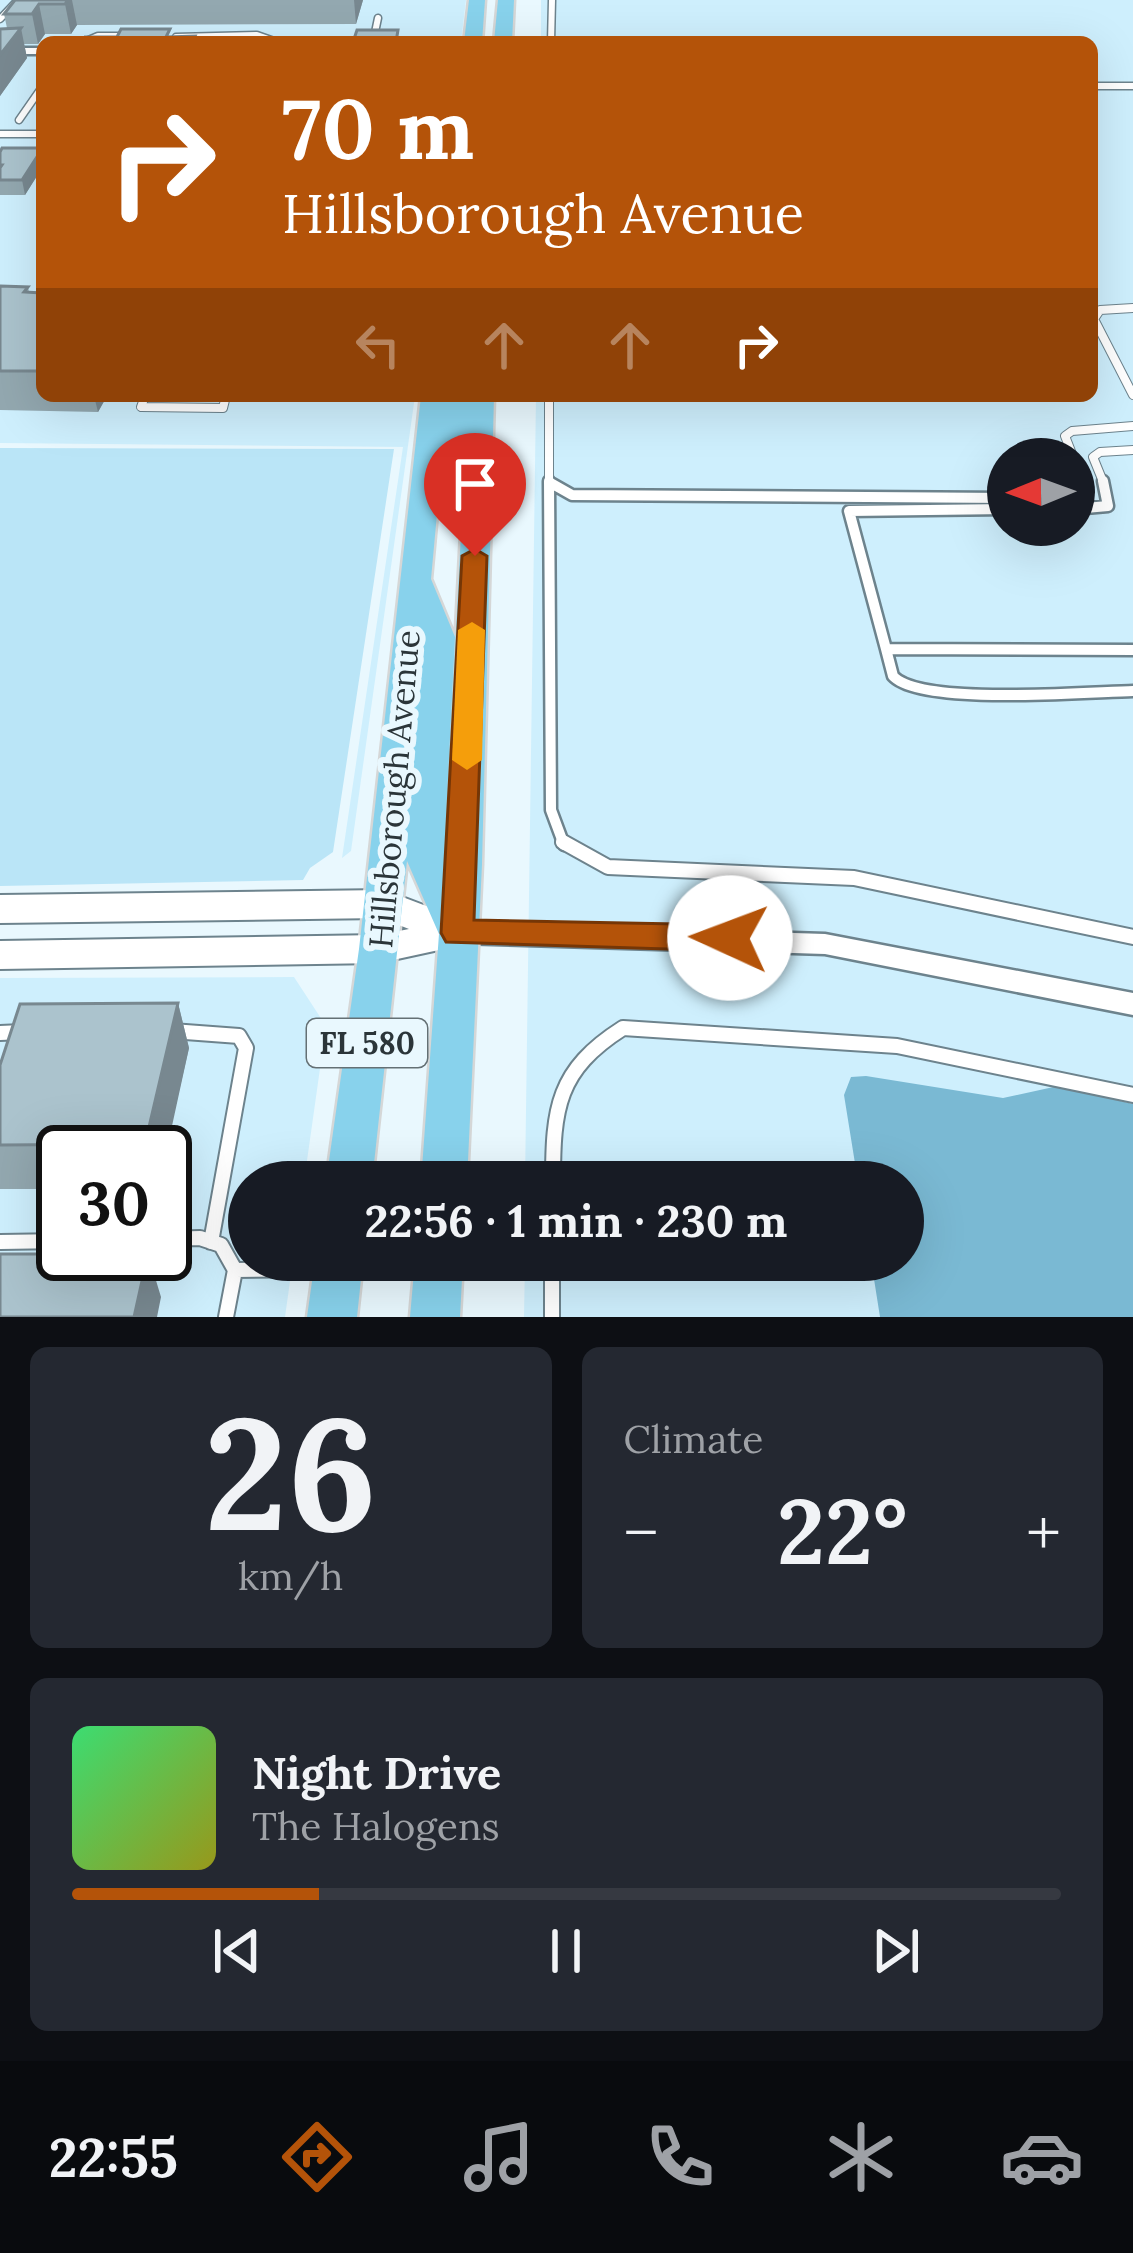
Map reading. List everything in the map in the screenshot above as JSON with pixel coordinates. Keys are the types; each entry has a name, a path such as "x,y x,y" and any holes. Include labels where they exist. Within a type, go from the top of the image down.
{"main road":[{"path":"473,36 477,0"},
{"path":"489,36 492,0"},
{"path":"503,36 506,0"},
{"name":"Hillsborough Avenue","path":"352,1161 384,904 433,402"},
{"path":"457,402 450,488 476,512"},
{"name":"Hillsborough Avenue","path":"445,1161 481,402"},
{"path":"414,573 440,637 423,854 458,933"},
{"path":"0,909 384,904 458,933"},
{"path":"0,955 379,949 458,933"},
{"path":"332,1317 336,1281"},
{"path":"435,1317 438,1281"}],"street":[{"path":"0,51 36,51"},
{"path":"458,933 825,944 1133,1004"}],"lane":[{"path":"0,19 18,0"},
{"path":"551,36 552,0"},
{"path":"374,36 378,18"},
{"path":"98,36 132,36"},
{"path":"212,36 261,36"},
{"path":"1098,86 1133,86"},
{"path":"19,121 36,96"},
{"path":"0,134 36,134"},
{"path":"1098,313 1133,308"},
{"path":"1098,327 1133,395"},
{"path":"143,402 141,407 223,408 224,402"},
{"path":"549,402 551,810 565,847 608,867 640,872 854,878 1133,937"},
{"path":"1066,438 1072,431 1133,426"},
{"path":"1095,456 1133,450"},
{"path":"1095,462 1110,498 1108,506 1095,507"},
{"path":"549,482 572,495 987,498"},
{"path":"987,509 849,511 890,673 897,682 932,692 1133,691"},
{"path":"886,649 1133,650"},
{"path":"555,1161 560,1092 586,1049 623,1028 897,1046 1133,1095"},
{"path":"143,1031 214,1031 239,1036 246,1048 211,1242"},
{"path":"0,1033 48,1032"},
{"path":"0,1242 36,1241"},
{"path":"192,1241 221,1245 228,1257"},
{"path":"226,1317 234,1281"},
{"path":"552,1281 552,1317"}],"shaded area":[{"path":"0,0 466,0 462,36 36,36 36,49 0,49"},
{"path":"541,0 1133,0 1133,1317 524,1317 525,1281 924,1281 924,1161 525,1161 536,402 1098,402 1098,36 541,36"},
{"path":"0,53 36,53 36,402 414,402 351,851 342,858 403,447 0,443"},
{"path":"0,448 394,449 333,852 310,868 303,880 0,886"},
{"path":"294,977 326,1026 307,1161 228,1161 228,1281 290,1281 285,1317 0,1317 0,978"},
{"path":"851,1077 1003,1098 1058,1086 1133,1104 1133,1317 880,1317 874,1281 924,1281 924,1161 855,1161 844,1095"}],"building":[{"path":"15,0 68,0 39,4 32,14 4,14"},
{"path":"21,28 0,55 0,29"},
{"path":"121,29 170,29 166,36 118,36"},
{"path":"357,30 398,30 397,36 355,36"},
{"path":"2,148 36,148 36,158 22,180 0,180"},
{"path":"0,286 28,287 24,292 36,293 36,371 0,371"},
{"path":"178,1003 149,1125 36,1125 36,1145 0,1145 0,1065 20,1004"},
{"path":"0,1254 36,1254 36,1281 142,1281 134,1317 0,1317"}],"slow traffic":[{"path":"467,760 472,630"}],"route":[{"path":"475,556 458,933 730,938"}]}
